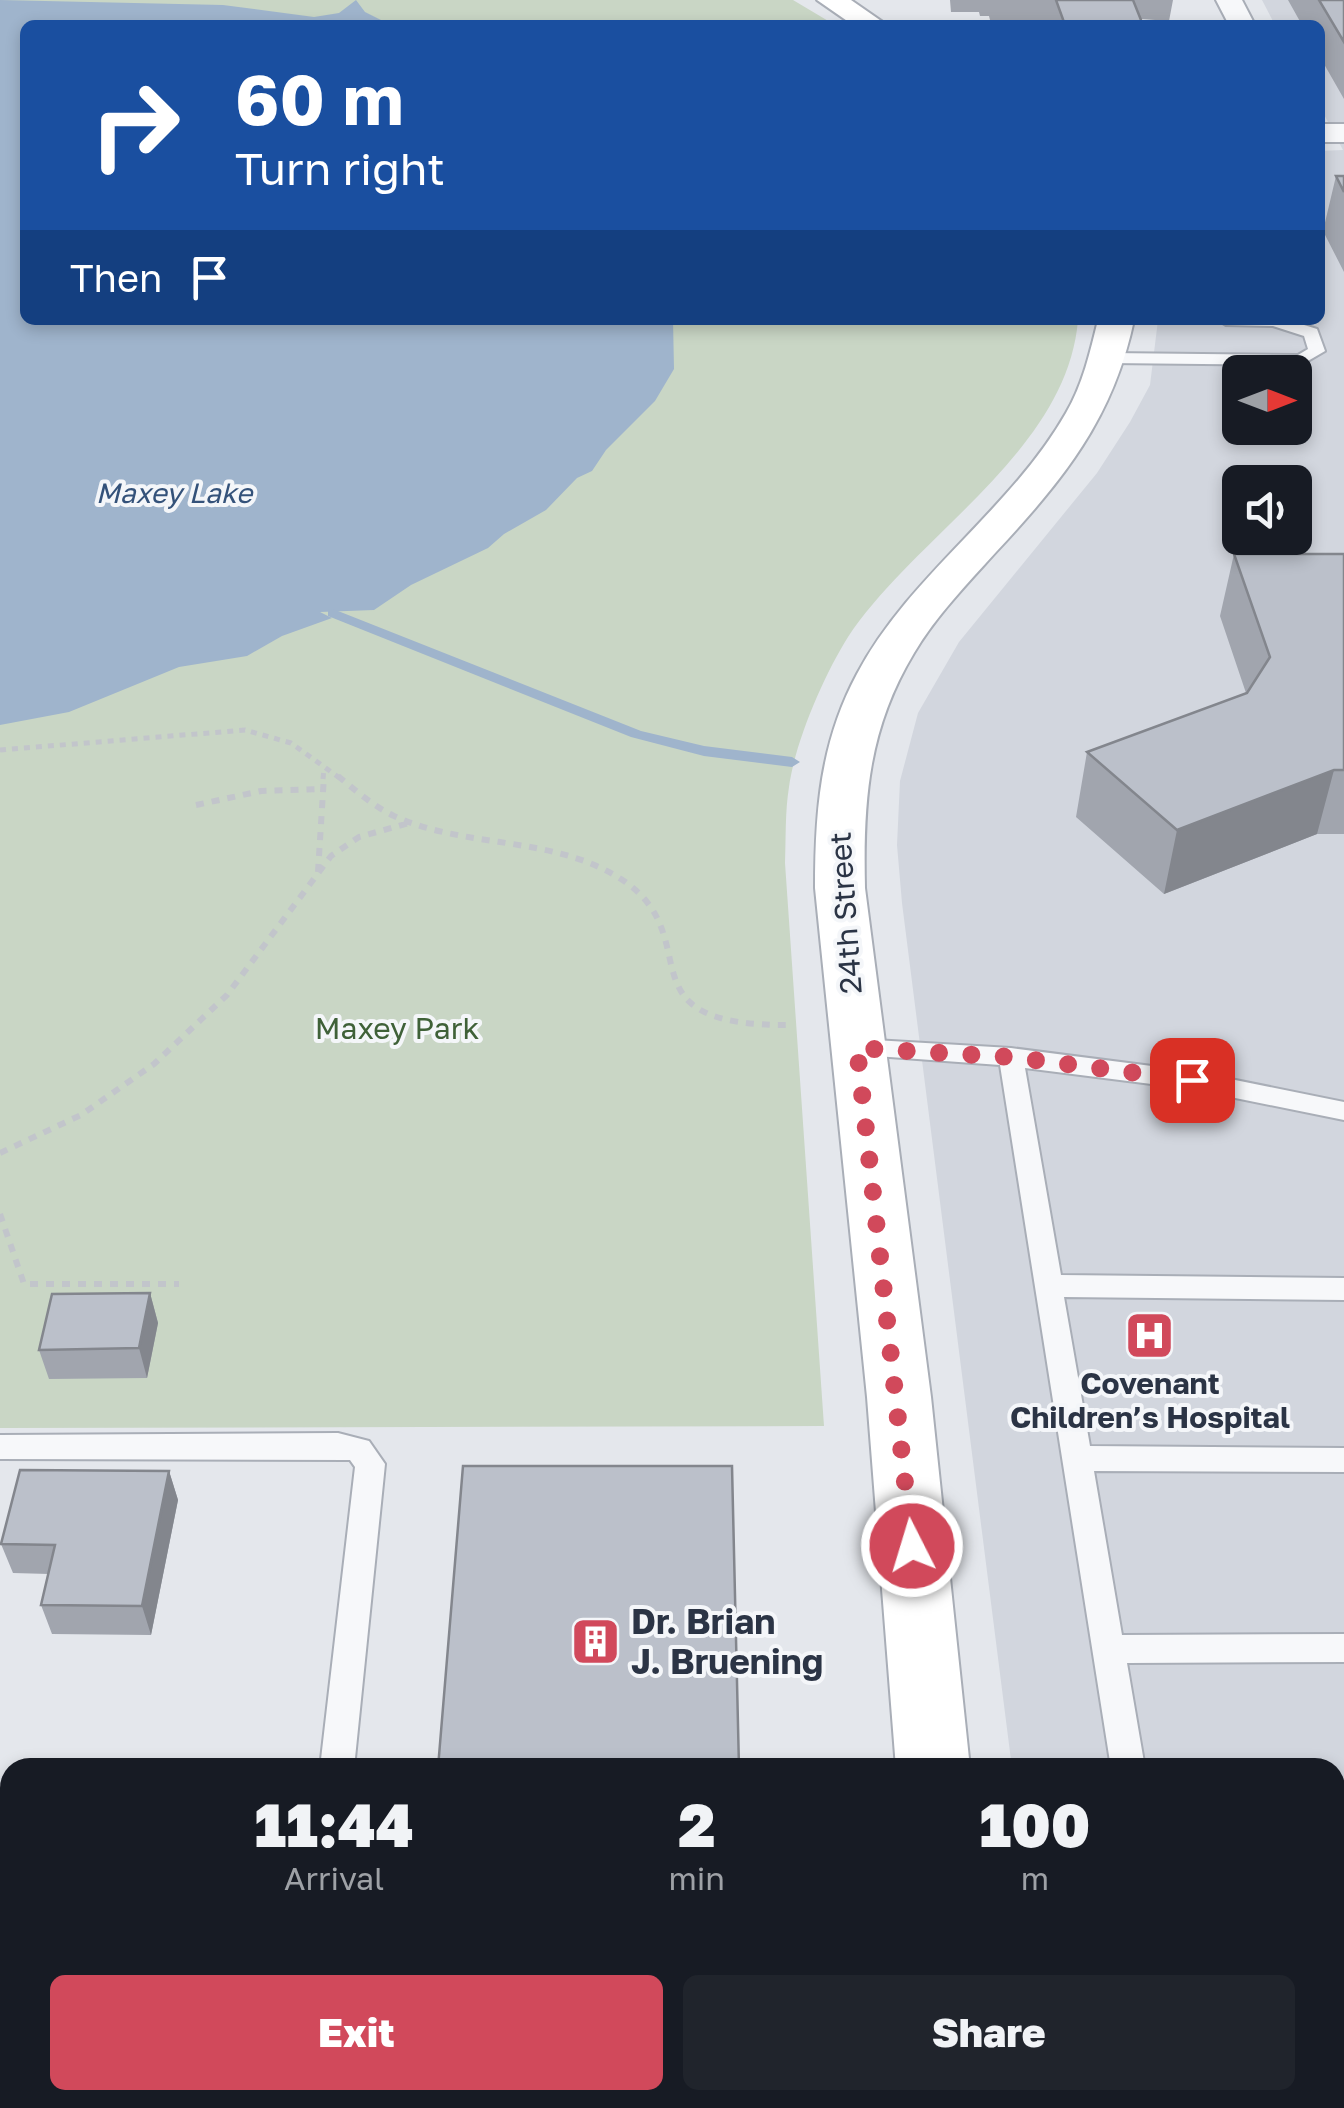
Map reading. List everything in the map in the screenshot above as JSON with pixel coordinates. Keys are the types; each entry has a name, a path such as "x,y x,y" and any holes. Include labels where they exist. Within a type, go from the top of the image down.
{"street":[{"path":"831,0 865,20"},
{"name":"24th Street","path":"932,1758 899,1398 840,888 840,805 852,740 872,689 902,635 1066,449 1099,388 1112,339"}],"lane":[{"path":"1112,339 1247,340"},
{"path":"857,1048 1011,1057 1192,1080 1344,1111"},
{"path":"1011,1057 1126,1758"},
{"path":"1048,1286 1344,1288"},
{"path":"0,1448 338,1445 359,1450 370,1464 338,1758"},
{"path":"1076,1458 1344,1460"},
{"path":"1108,1649 1344,1648"}],"path":[{"path":"0,750 242,731 273,735 410,823 537,846 594,864 642,896 661,924 674,984 687,1002 752,1026 792,1024"},
{"path":"318,874 324,768"},
{"path":"196,805 260,791 322,789"},
{"path":"0,1153 54,1133 90,1112 198,1024 244,974 341,846 374,830 410,823"},
{"path":"0,1214 24,1284 180,1284"}],"shaded area":[{"name":"Covenant Children’s Hospital","path":"1262,0 1344,0 1344,1758 1011,1758 902,903 897,845 900,781 918,713 959,642 1097,473 1130,422 1150,385 1157,325 1325,325 1325,151 1343,150 1325,116 1325,20 1272,20"}],"green space":[{"name":"Maxey Park","path":"0,0 793,0 827,20 20,20 20,325 1077,325 1068,367 1047,411 1018,451 877,599 848,637 812,709 792,769 785,863 824,1426 0,1428"}],"water":[{"name":"Maxey Lake","path":"0,0 223,5 314,17 339,13 356,0 365,12 381,20 20,20 20,325 673,325 674,369 655,401 606,450 592,471 577,478 546,510 488,548 411,585 374,610 320,612 332,618 282,636 247,656 179,667 69,712 0,725"}],"building":[{"path":"1056,0 1133,0 1141,20 1063,20"},
{"path":"1319,0 1344,0 1344,42"},
{"path":"1336,176 1344,176 1344,192"},
{"path":"1344,554 1344,770 1334,770 1177,830 1087,752 1247,693 1270,657 1234,555"},
{"path":"150,1293 139,1348 39,1350 52,1294"},
{"name":"Dr. Brian J. Bruening","path":"463,1466 732,1466 739,1758 439,1758"},
{"path":"20,1470 169,1471 142,1606 41,1605 55,1545 1,1544"}],"waterway":[{"path":"333,613 636,734 704,751 792,762"}],"place":[{"name":"Covenant Children’s Hospital","path":"1150,1335"},
{"name":"Dr. Brian J. Bruening","path":"596,1642"}],"route":[{"path":"912,1546 899,1398 857,1048 1011,1057 1192,1080"}]}
